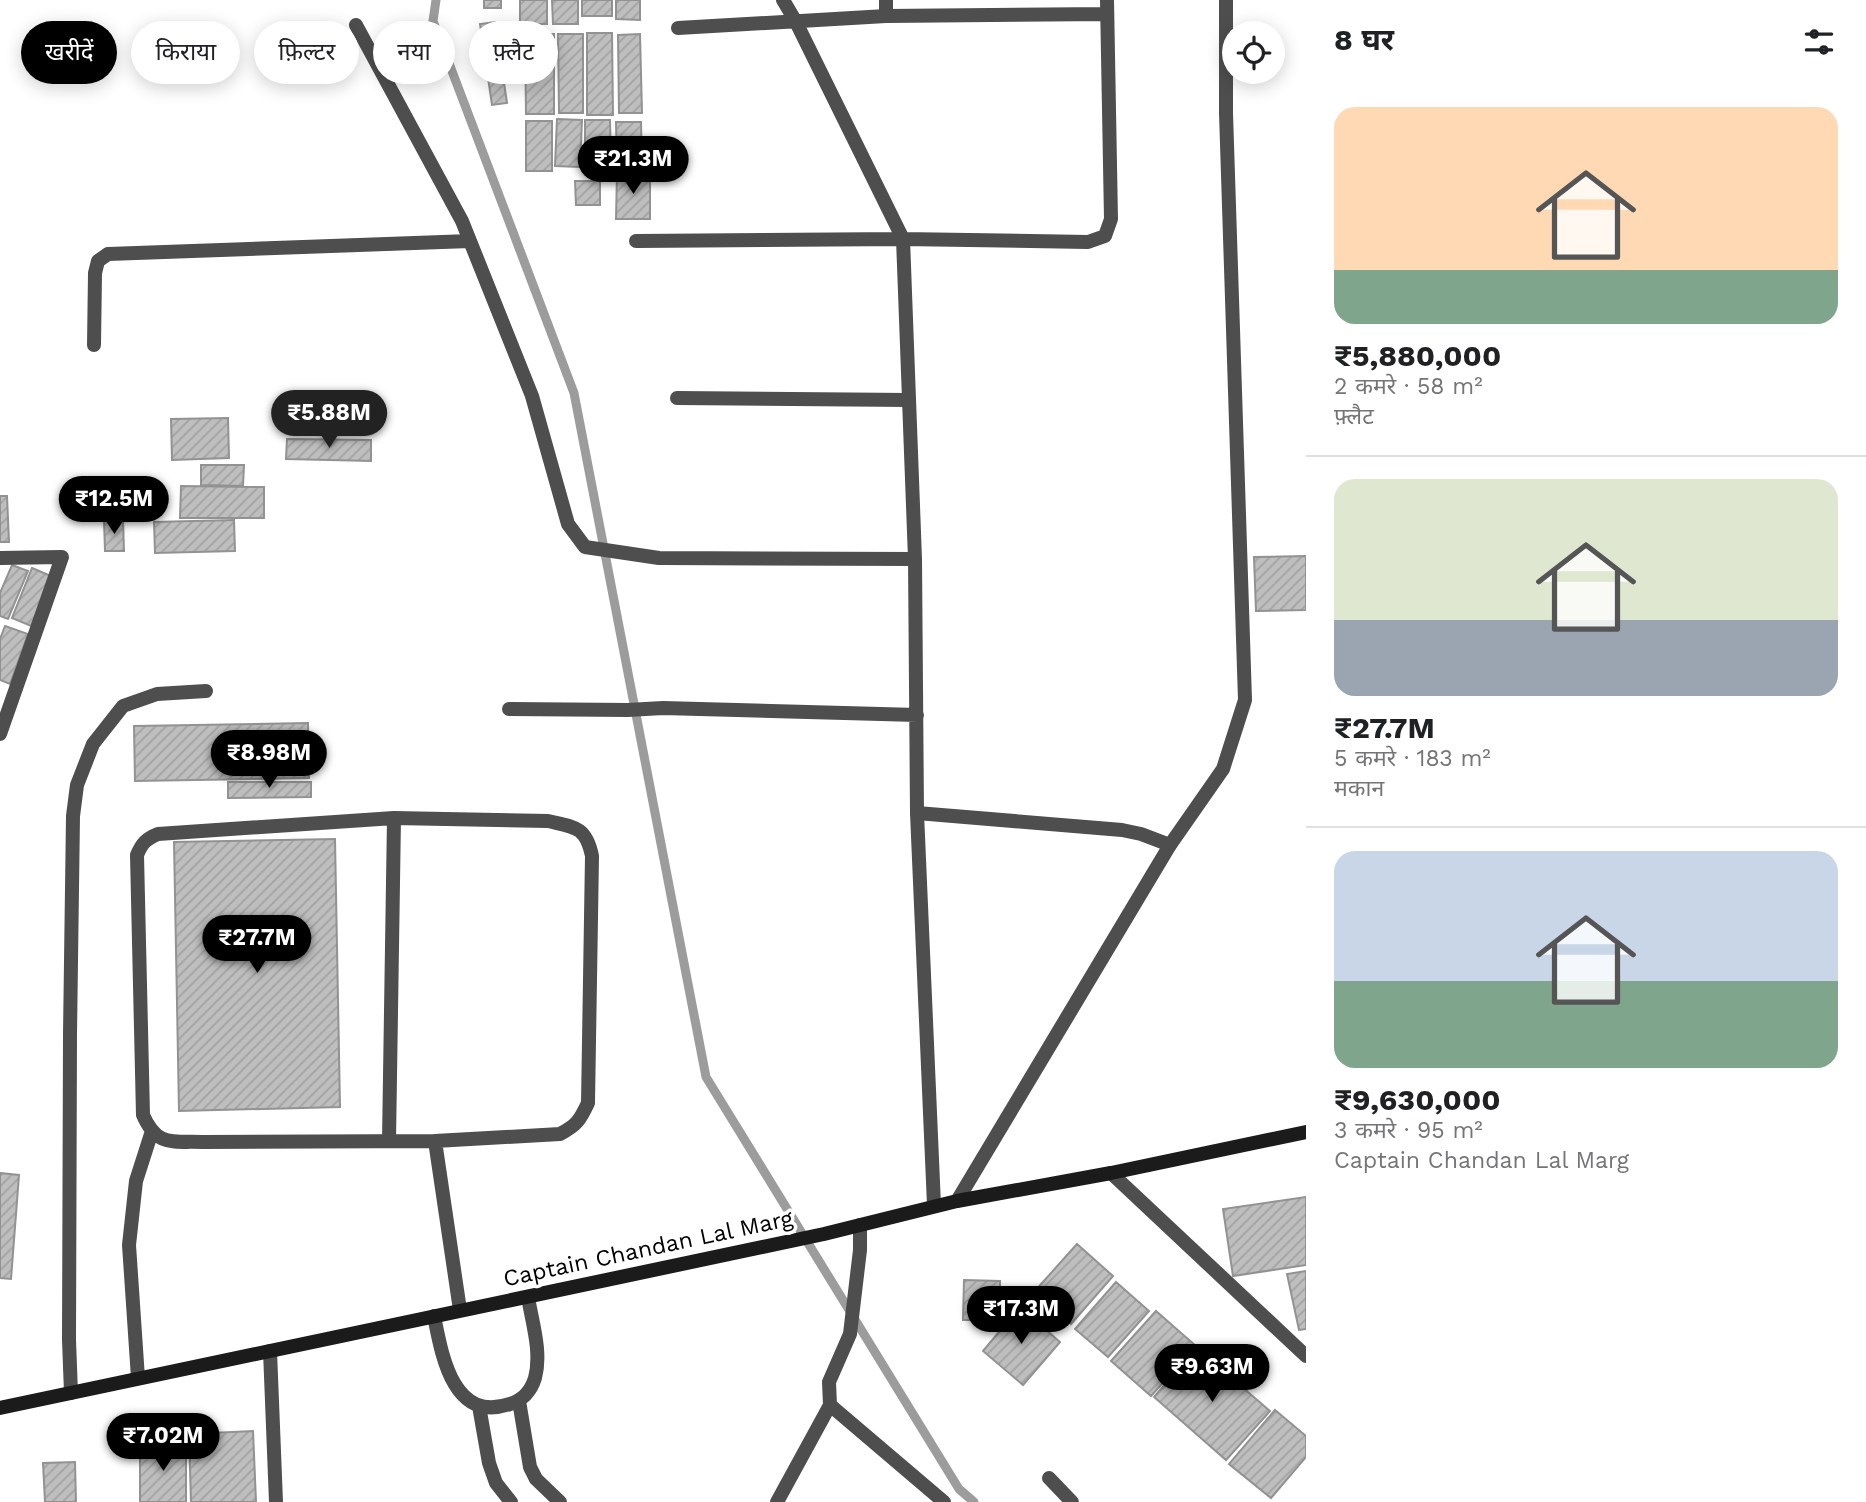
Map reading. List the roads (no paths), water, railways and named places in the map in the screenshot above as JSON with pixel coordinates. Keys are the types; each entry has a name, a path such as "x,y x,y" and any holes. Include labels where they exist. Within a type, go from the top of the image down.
{"street":[{"path":"783,0 903,239 915,559 918,813 934,1206"},
{"path":"886,0 886,16"},
{"path":"957,1201 1170,845 1223,769 1245,700 1226,113 1226,0"},
{"path":"636,241 903,239 1088,242 1105,236 1111,219 1107,7 677,28"},
{"path":"359,31 462,221 532,396 568,524 585,547 659,558 915,559"},
{"path":"94,345 95,274 98,261 108,254 470,241"},
{"path":"677,398 909,400"},
{"path":"0,558 62,557 0,734"},
{"path":"71,1393 70,1034 73,816 77,785 93,744 123,706 157,694 206,691"},
{"path":"509,709 663,708 917,715"},
{"path":"918,813 1122,830 1170,845"},
{"path":"389,1141 394,818"},
{"path":"394,818 548,821 572,826 589,840 592,856 588,1102 580,1121 560,1134 435,1141 203,1142 165,1140 152,1131 143,1115 137,855 142,843 149,837 158,835 394,818"},
{"path":"138,1378 129,1245 136,1181 152,1131"},
{"name":"Captain Chandan Lal Marg","path":"0,1408 824,1234 957,1201 1111,1173 1306,1132"},
{"path":"435,1141 460,1310"},
{"path":"1111,1173 1306,1356"},
{"path":"776,1502 830,1405 830,1382 850,1334 860,1250 859,1225"},
{"path":"434,1316 443,1358 453,1382 467,1399 480,1406 501,1407 519,1401 531,1390 536,1376 537,1353 528,1297"},
{"path":"270,1350 276,1502"},
{"path":"519,1401 530,1467 536,1479 561,1502"},
{"path":"830,1405 944,1502"},
{"path":"480,1406 495,1483 511,1502"},
{"path":"1049,1478 1072,1502"}],"waterway":[{"path":"436,0 433,21 574,393 706,1077 959,1489 974,1502"}]}
